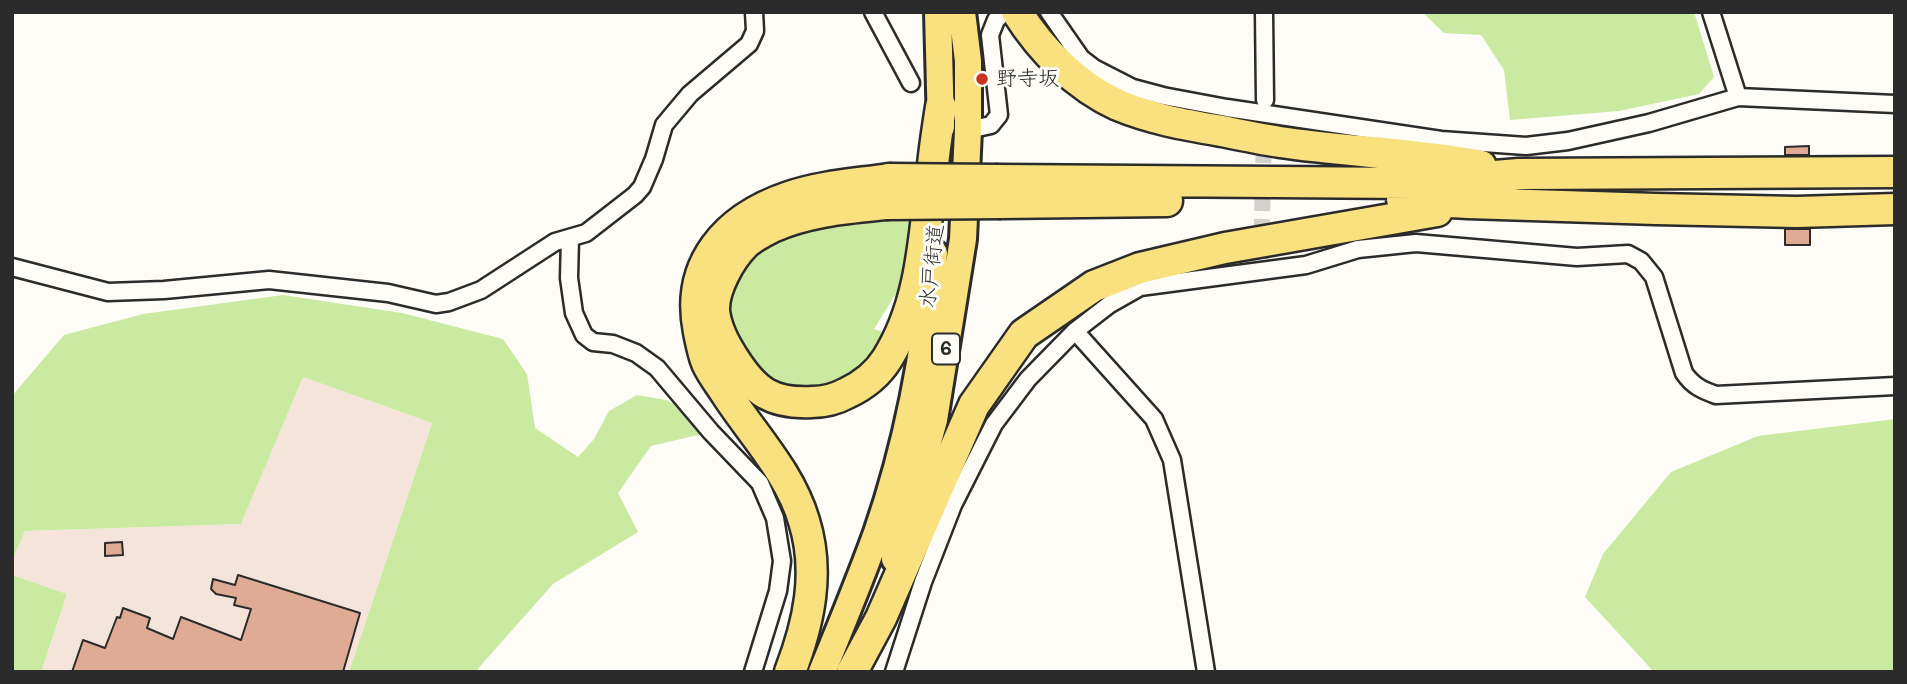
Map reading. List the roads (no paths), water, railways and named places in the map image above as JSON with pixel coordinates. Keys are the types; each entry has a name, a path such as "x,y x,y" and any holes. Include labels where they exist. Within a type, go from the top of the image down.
{"highway":[{"name":"水戸街道","path":"822,672 877,532 910,413 930,295 942,164 938,12"},
{"name":"水戸街道","path":"852,672 899,548 934,420 963,239 968,61 962,12"},
{"path":"1012,13 1070,74 1117,104 1145,114 1178,124 1280,142 1451,160 1519,174"},
{"path":"888,192 796,218 771,228 746,243 727,270 714,308 717,328 741,371 767,396 785,402 822,402 838,398 874,377 887,359 907,318 920,277 941,107"},
{"path":"999,192 1411,183 1519,174 1895,172"},
{"path":"790,672 813,592 811,548 794,496 781,470 738,412 707,363 696,318 699,275 731,228 755,211 792,196 888,192 1412,199 1468,204 1797,212 1895,209"},
{"path":"852,672 881,618 974,405 1024,334 1094,286 1140,268 1225,248 1411,217 1468,204"}],"street":[{"path":"12,267 108,292 164,290 269,280 388,293 436,304 449,302 481,290 540,250 586,233 642,187 664,125 690,94 748,44 755,32 754,12"},
{"path":"873,12 911,83"},
{"path":"1049,12 1082,58 1094,68 1133,88 1227,108 1441,140 1526,146 1568,141 1649,123 1738,97 1895,104"},
{"path":"1264,12 1265,100"},
{"path":"1711,12 1738,97"},
{"path":"968,130 991,125 999,115 990,35 996,20 1012,13"},
{"path":"570,238 569,278 574,313 584,335 593,342 613,344 636,353 657,368 711,432 760,483 775,518 782,561 778,591 753,672"},
{"path":"894,672 923,582 953,505 994,424 1028,379 1075,331 1110,304 1140,287 1260,266 1306,265 1358,249 1416,243 1577,257 1628,254 1641,261 1654,277 1684,373 1691,383 1700,389 1716,395 1895,386"},
{"path":"1075,331 1154,419 1172,460 1206,672"}],"tunnel":[{"path":"1261,259 1264,134"}],"place":[{"name":"野寺坂","path":"982,79"}]}
